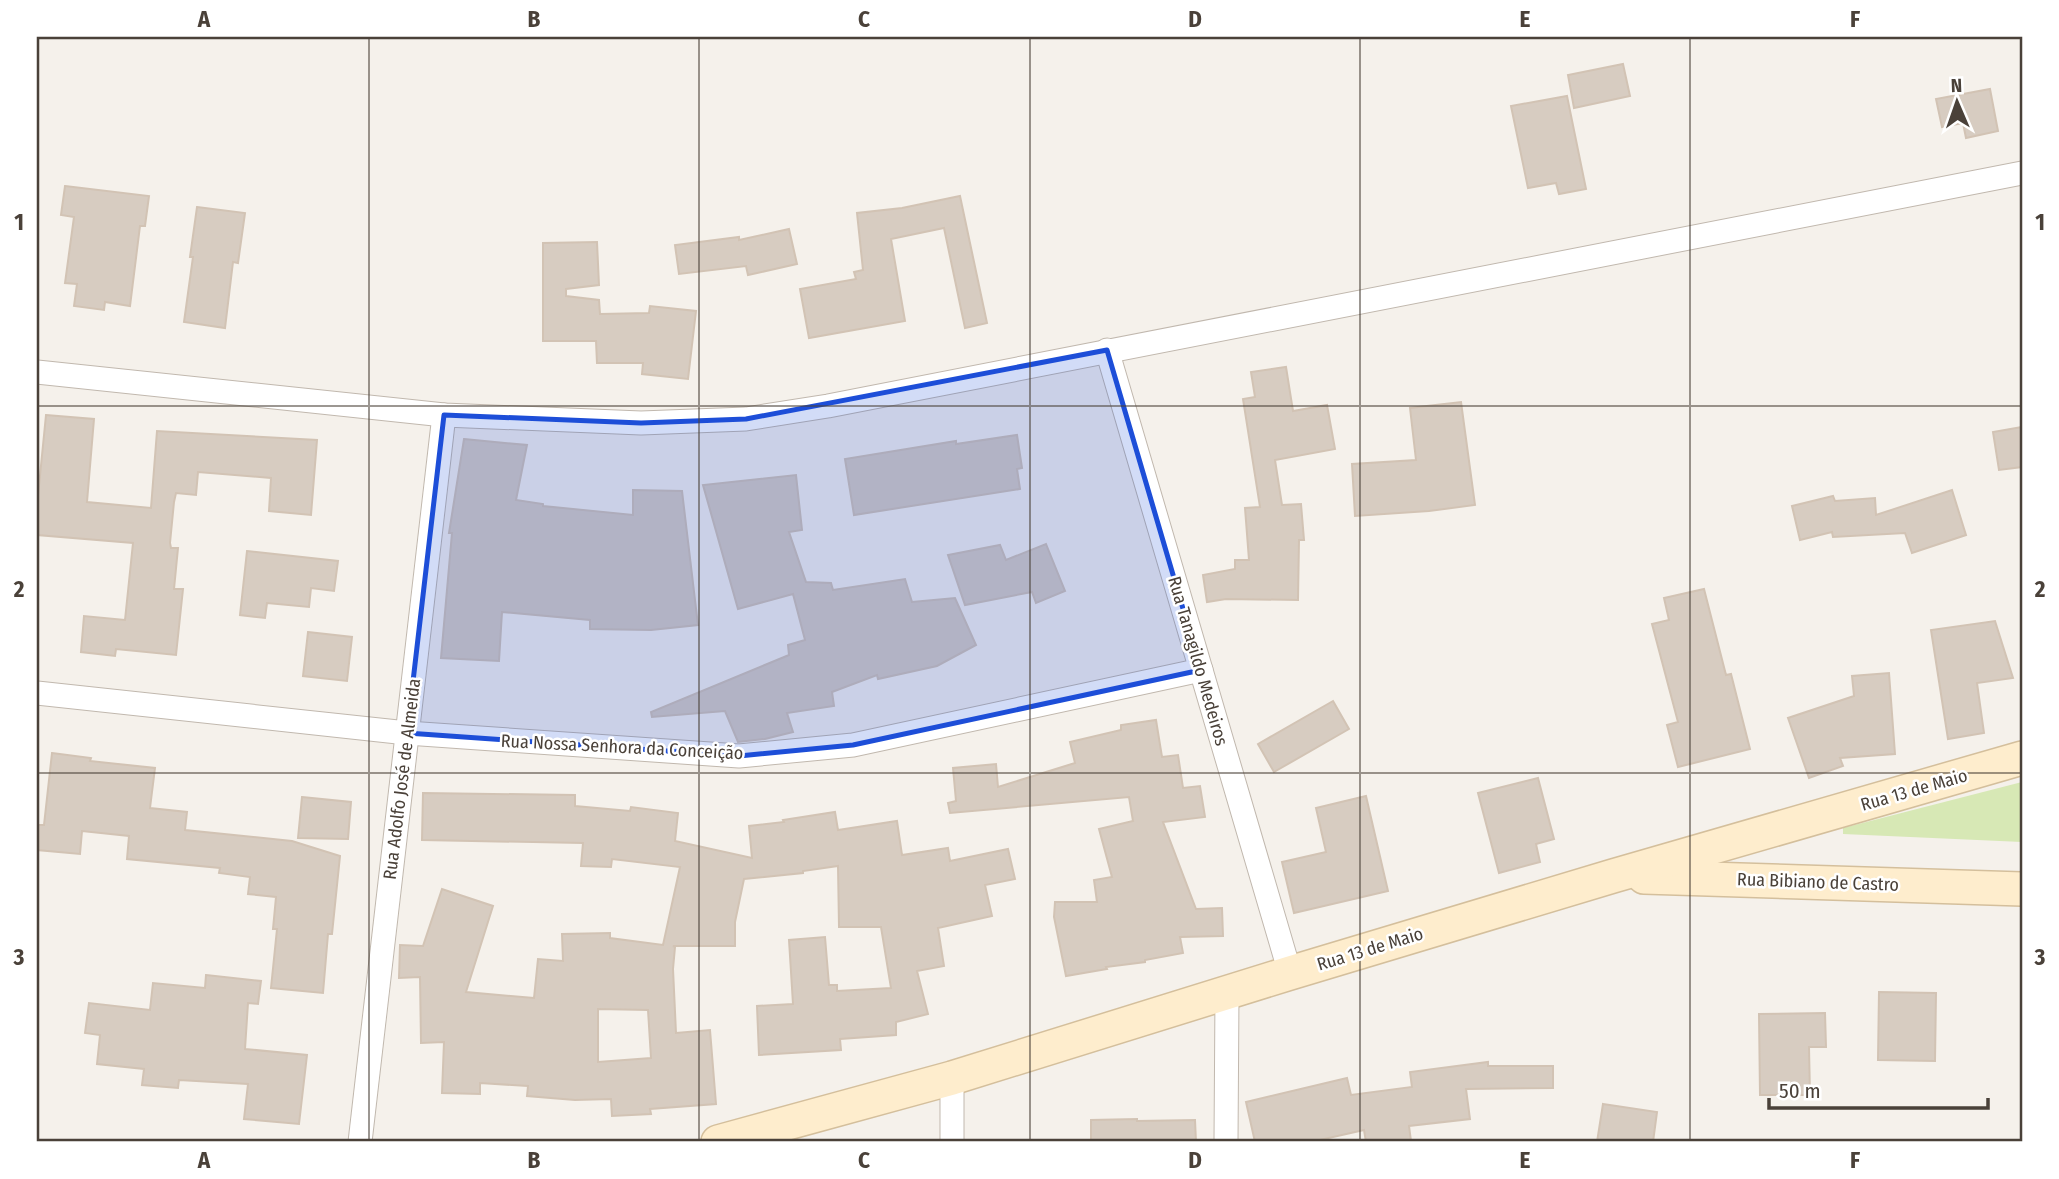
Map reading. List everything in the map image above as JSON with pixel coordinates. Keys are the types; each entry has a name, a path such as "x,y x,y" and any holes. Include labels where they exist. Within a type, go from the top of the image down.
{"main road":[{"name":"Rua 13 de Maio","path":"718,1142 952,1078 1613,876 2022,758"},
{"name":"Rua Bibiano de Castro","path":"1613,876 2022,889"}],"street":[{"path":"37,372 444,415 641,424 746,419 828,406 2022,173"},
{"name":"Rua Tanagildo Medeiros","path":"1107,350 1290,973"},
{"name":"Rua Adolfo José de Almeida","path":"360,1142 444,415"},
{"name":"Rua Nossa Senhora da Conceição","path":"37,693 407,733 738,756 853,745 1201,670"},
{"path":"1226,1142 1227,994"},
{"path":"952,1078 952,1142"}],"highlighted area":[{"path":"1107,350 1201,670 853,745 739,756 407,733 444,415 641,423 746,419"}],"green space":[{"path":"2022,782 2022,842 1843,834 1843,828"}],"building":[{"path":"1623,64 1630,96 1574,108 1568,75"},
{"path":"1990,89 1998,131 1966,138 1963,123 1942,127 1936,99"},
{"path":"1567,96 1586,189 1559,194 1556,183 1528,188 1511,106"},
{"path":"65,186 149,196 145,226 140,226 130,306 105,302 104,310 74,306 77,284 65,283 74,217 61,215"},
{"path":"960,196 987,323 965,328 944,228 891,239 905,321 809,338 800,289 856,279 854,272 863,270 857,213 902,208"},
{"path":"197,207 245,213 238,263 233,262 225,328 184,322"},
{"path":"789,229 797,264 748,275 746,266 679,274 675,245 739,237 739,240"},
{"path":"597,242 599,285 566,289 566,296 599,300 600,314 649,313 650,306 696,311 688,379 642,374 643,363 597,363 596,341 543,341 543,243"},
{"path":"1286,367 1293,411 1327,405 1335,449 1275,460 1282,505 1301,504 1304,540 1299,540 1298,600 1226,599 1207,602 1203,575 1235,569 1235,560 1249,560 1245,508 1260,507 1243,399 1255,397 1251,372"},
{"path":"1461,402 1475,505 1355,516 1352,464 1416,460 1410,408"},
{"path":"46,415 94,419 87,502 151,508 157,431 317,440 311,515 269,511 271,478 198,472 196,495 176,493 174,502 170,543 171,548 178,548 174,589 183,589 176,655 116,649 115,656 81,652 84,616 125,620 133,543 37,535 37,506"},
{"path":"2022,427 2022,467 1999,470 1993,432"},
{"path":"1017,435 1022,468 1017,469 1020,489 854,515 845,459 956,441 956,444"},
{"path":"464,439 527,445 516,500 543,506 633,515 633,490 682,491 698,625 651,630 590,629 590,620 502,612 499,661 441,658 452,533 449,533"},
{"path":"796,475 802,530 789,532 806,582 831,583 833,590 905,579 912,602 955,598 976,645 937,666 878,679 877,675 832,692 834,706 787,713 793,732 765,739 738,742 725,711 652,717 651,712 789,655 788,645 805,640 793,594 738,609 703,485"},
{"path":"1952,490 1966,535 1912,553 1905,533 1833,537 1832,532 1800,540 1792,506 1833,496 1835,501 1875,498 1876,515"},
{"path":"1046,544 1065,591 1036,603 1032,592 965,605 948,555 1000,545 1006,560"},
{"path":"247,551 338,561 334,591 311,588 309,607 267,603 265,618 240,615"},
{"path":"1704,589 1726,675 1731,674 1750,749 1678,767 1667,725 1678,722 1652,624 1669,620 1664,598"},
{"path":"1995,621 2013,678 1977,683 1984,733 1948,739 1931,630"},
{"path":"308,632 352,637 347,681 303,676"},
{"path":"1889,673 1895,754 1840,758 1843,766 1809,778 1788,718 1854,696 1852,676"},
{"path":"1333,701 1349,729 1274,772 1258,744"},
{"path":"1156,720 1162,757 1178,755 1183,788 1200,786 1205,817 1163,822 1196,909 1222,908 1223,936 1180,937 1183,953 1066,976 1054,917 1055,902 1097,902 1094,880 1112,877 1099,829 1133,821 1129,797 950,813 948,803 956,801 953,768 996,764 998,787 1075,763 1070,742 1121,730 1121,725"},
{"path":"52,753 91,758 90,761 155,768 150,808 187,812 185,830 292,841 340,856 332,934 328,934 323,993 271,988 277,929 273,929 276,897 248,894 250,877 219,873 220,868 127,859 129,836 82,831 80,854 37,850 37,825 44,825"},
{"path":"1538,778 1554,839 1536,844 1540,862 1499,873 1478,793"},
{"path":"423,793 575,795 575,806 630,811 631,807 678,813 675,841 752,858 749,826 835,812 838,830 897,821 902,855 948,848 950,861 1008,849 1015,879 985,885 992,916 938,928 944,966 917,971 928,1014 896,1022 896,1035 840,1039 841,1050 759,1055 757,1006 793,1004 789,940 825,937 829,985 837,985 837,991 891,988 881,927 839,927 838,866 803,873 744,879 735,922 735,946 673,946 676,1033 710,1030 716,1104 650,1109 651,1114 612,1116 611,1099 575,1100 527,1096 528,1086 480,1083 480,1094 442,1093 444,1042 421,1043 420,977 399,978 400,945 423,946 442,889 493,906 466,992 534,998 538,959 563,961 562,934 610,933 610,938 663,945 680,867 612,859 611,867 581,866 583,843 422,840","holes":["598,1009 648,1010 651,1058 598,1062"]},
{"path":"1366,796 1388,891 1294,913 1282,862 1326,852 1316,808"},
{"path":"302,797 351,802 348,839 298,838"},
{"path":"206,975 261,981 258,1004 248,1003 245,1049 307,1055 299,1124 244,1119 248,1084 179,1080 178,1088 142,1085 144,1069 97,1064 100,1035 85,1033 89,1003 150,1010 153,983 205,988"},
{"path":"1879,992 1936,993 1935,1061 1878,1060"},
{"path":"1825,1013 1826,1047 1809,1047 1810,1095 1760,1095 1759,1014"},
{"path":"1488,1062 1488,1066 1553,1066 1553,1088 1466,1089 1470,1119 1409,1126 1411,1141 1366,1142 1364,1130 1311,1142 1255,1142 1246,1102 1347,1078 1351,1095 1412,1087 1410,1072"},
{"path":"1603,1104 1657,1112 1653,1142 1597,1142"},
{"path":"1091,1120 1195,1120 1196,1142 1091,1142"}]}
